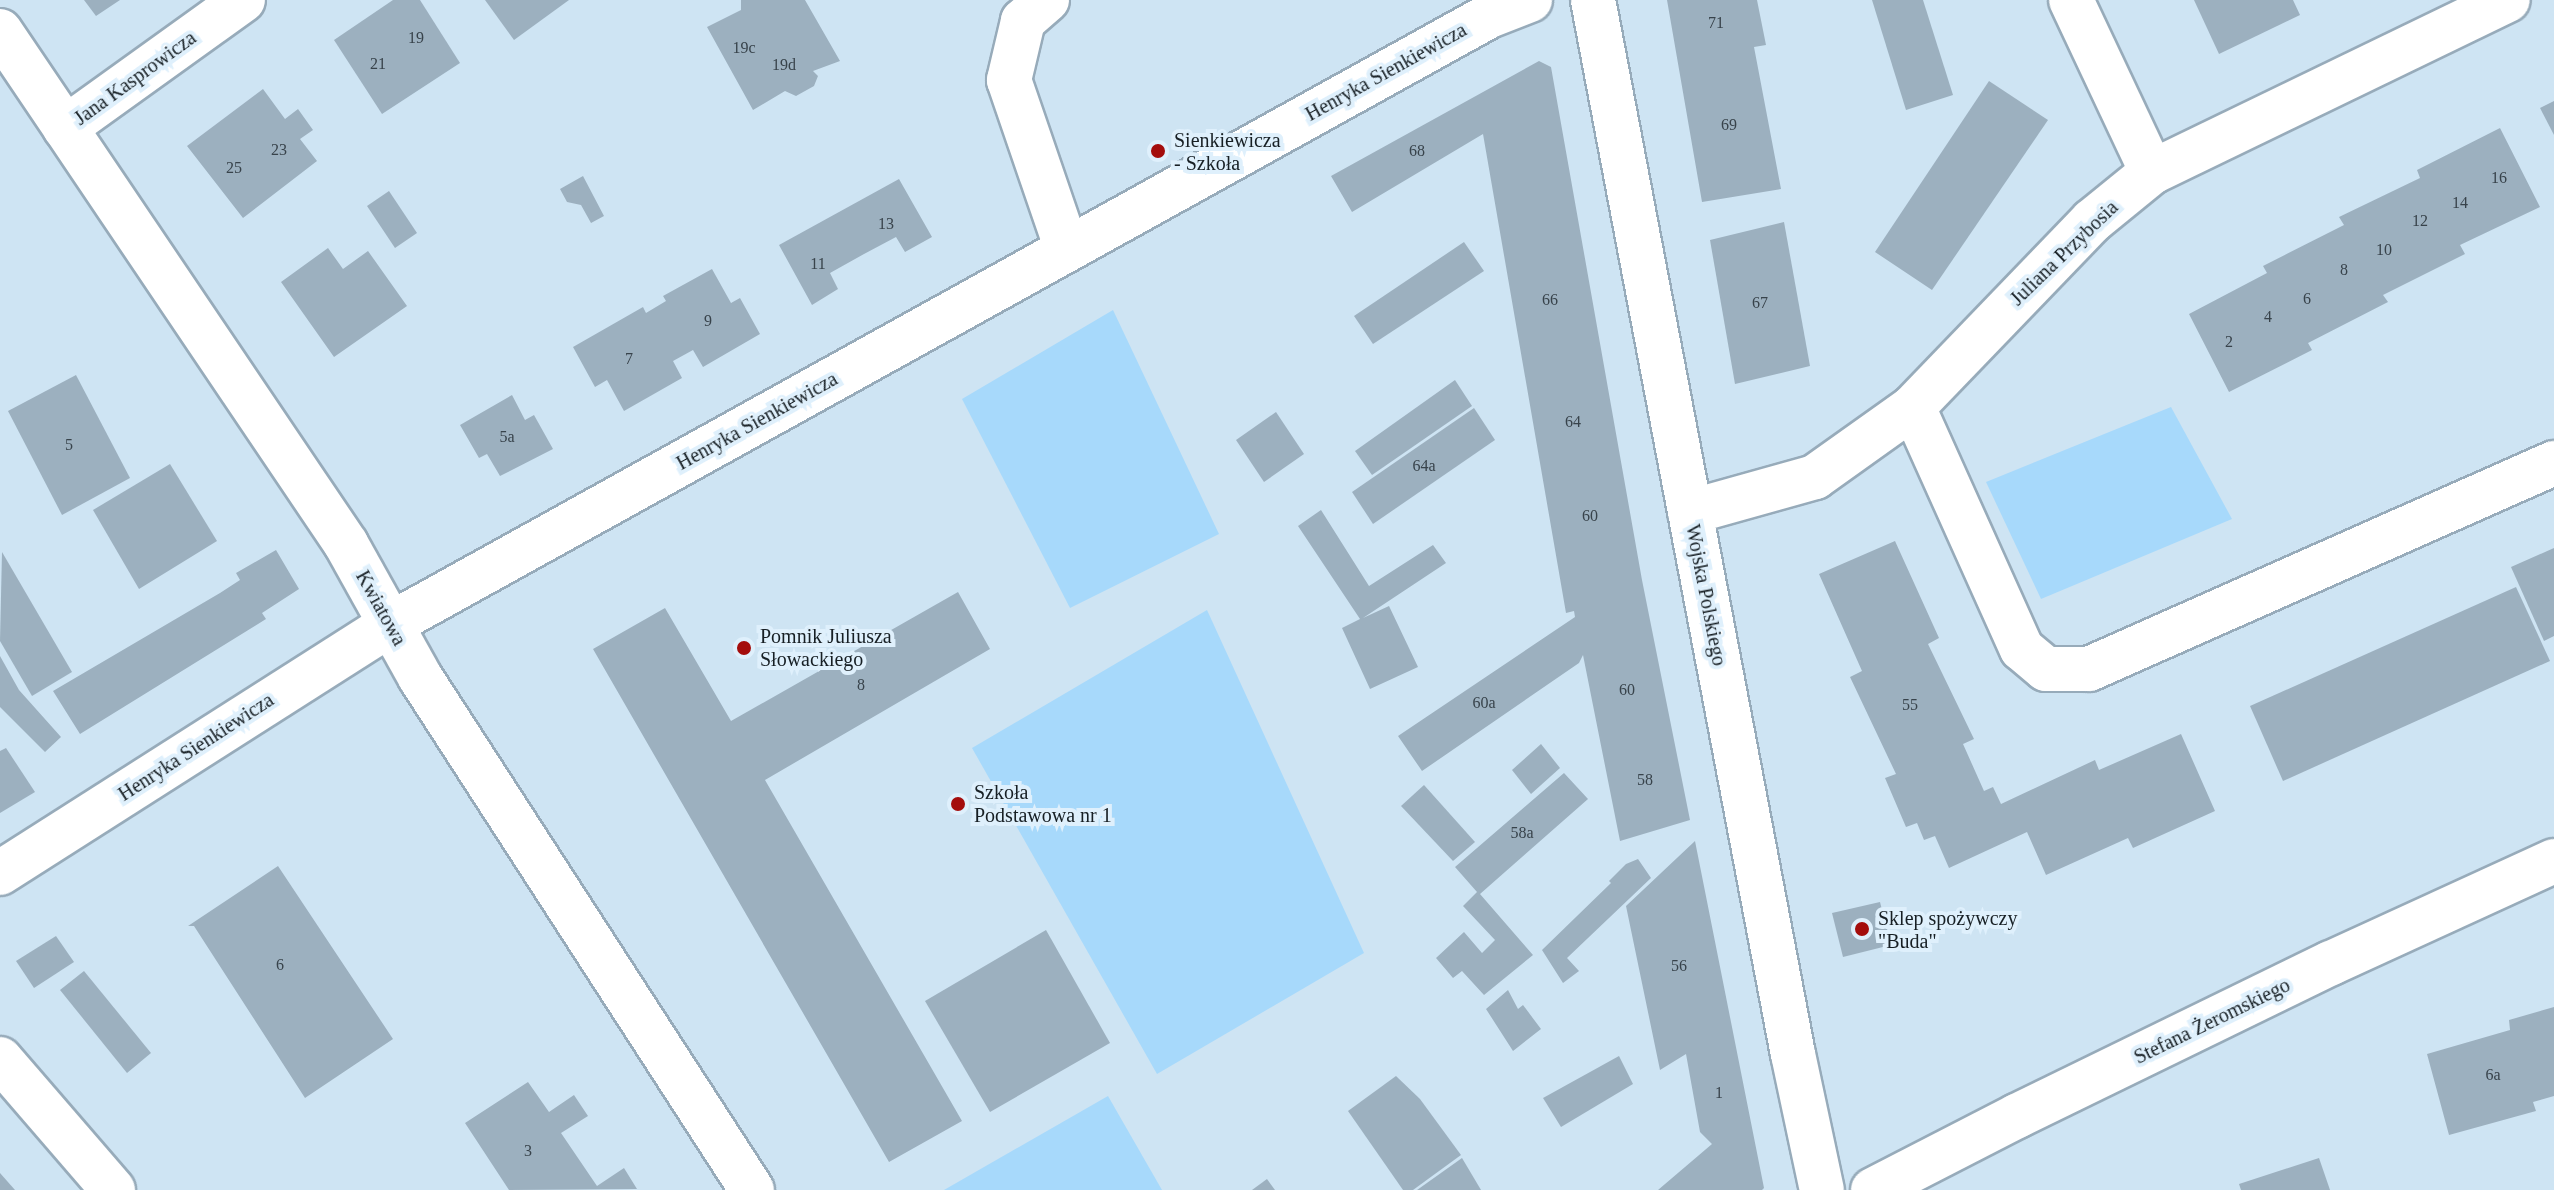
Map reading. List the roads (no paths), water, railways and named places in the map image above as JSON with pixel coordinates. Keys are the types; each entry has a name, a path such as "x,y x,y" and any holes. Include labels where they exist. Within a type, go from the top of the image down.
{"street":[{"name":"Jana Kasprowicza","path":"65,128 243,0"},
{"path":"1047,0 1023,21 1009,80 1067,249"},
{"name":"Henryka Sienkiewicza","path":"0,873 389,625 1489,16 1530,0"},
{"name":"Wojska Polskiego","path":"1593,0 1822,1190"},
{"path":"2071,0 2152,172"},
{"name":"Juliana Przybosia","path":"1690,512 1815,477 1913,407 2092,221 2152,172 2508,0"},
{"name":"Kwiatowa","path":"0,31 346,544 389,625 752,1190"},
{"path":"1913,407 2022,649 2046,669 2089,669 2554,463"},
{"name":"Stefana Żeromskiego","path":"1873,1190 2331,963 2554,861"},
{"path":"0,1059 113,1190"}],"place":[{"name":"Sienkiewicza - Szkoła","path":"1158,151"},
{"name":"Pomnik Juliusza Słowackiego","path":"744,648"},
{"name":"Szkoła Podstawowa nr 1","path":"958,804"},
{"name":"Sklep spożywczy \"Buda\"","path":"1862,929"}]}
